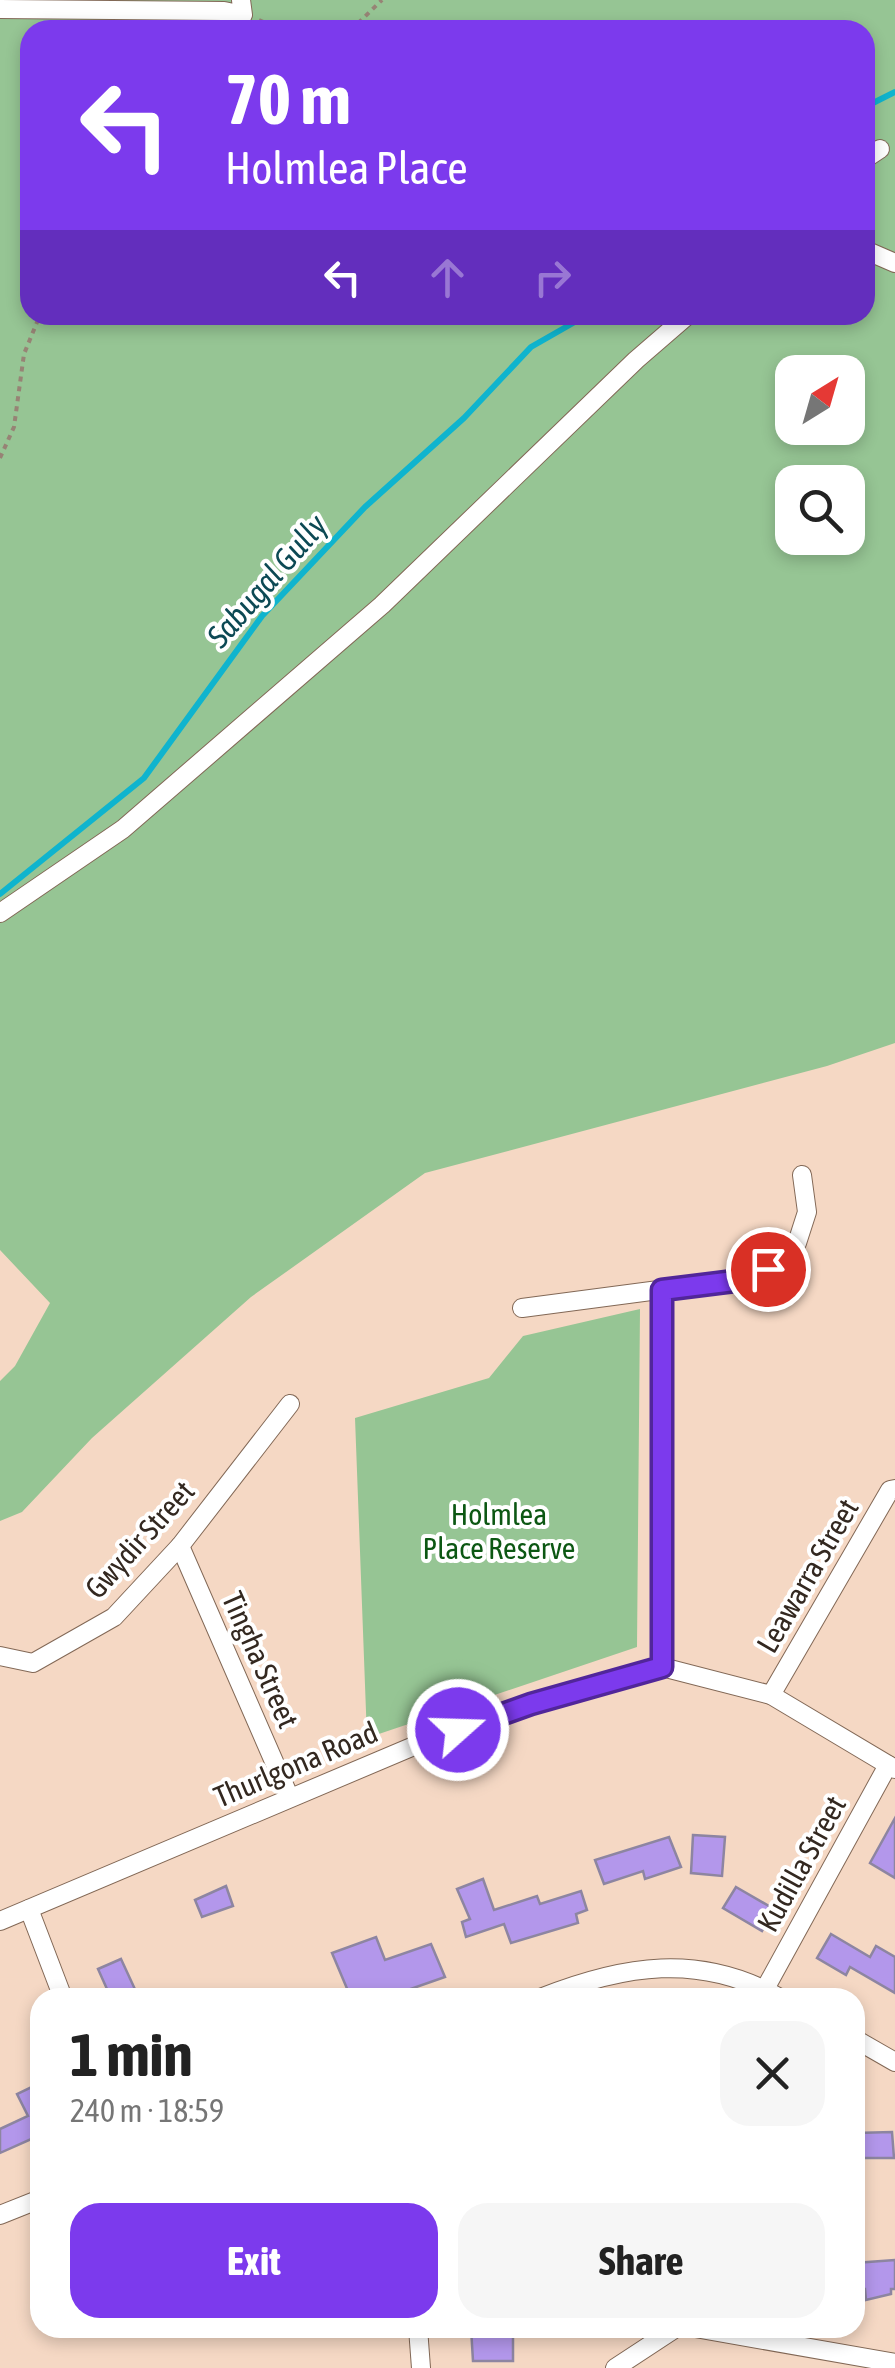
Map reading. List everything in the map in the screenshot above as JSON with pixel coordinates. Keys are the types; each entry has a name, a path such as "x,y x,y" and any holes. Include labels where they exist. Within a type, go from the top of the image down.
{"street":[{"path":"0,9 242,8"},
{"path":"0,913 123,829 386,602 676,325"},
{"path":"522,1308 758,1278 797,1243 806,1212 802,1174"},
{"path":"662,1290 662,1667 772,1695 891,1767"},
{"name":"Gwydir Street","path":"0,1656 33,1664 114,1617 180,1546 290,1404"},
{"name":"Leawarra Street","path":"772,1695 890,1490 895,1490"},
{"name":"Tingha Street","path":"180,1546 289,1796"},
{"name":"Thurlgona Road","path":"0,1921 289,1796 531,1704 662,1667"},
{"name":"Kudilla Street","path":"775,1988 891,1767"},
{"path":"30,1910 60,1988"},
{"path":"567,1988 652,1966 707,1969 758,1988"},
{"path":"865,2046 895,2062"},
{"path":"0,2216 30,2203"},
{"path":"419,2338 421,2368"},
{"path":"615,2368 661,2338"},
{"path":"750,2338 892,2364"}],"path":[{"path":"361,20 382,0"},
{"path":"0,458 14,427 24,354 36,325"}],"green space":[{"path":"0,0 895,0 895,1043 827,1066 425,1173 251,1297 92,1438 22,1512 0,1521 0,1381 15,1366 50,1303 0,1250"},
{"name":"Holmlea Place Reserve","path":"640,1309 637,1647 367,1738 355,1418 489,1378 523,1336"}],"building":[{"path":"895,1818 895,1878 870,1863"},
{"path":"693,1835 725,1837 722,1876 691,1873"},
{"path":"669,1837 681,1867 645,1879 643,1871 604,1884 595,1860"},
{"path":"483,1879 494,1910 537,1896 540,1904 581,1891 587,1910 576,1914 578,1923 511,1943 504,1924 466,1937 462,1922 470,1919 457,1889"},
{"path":"226,1886 233,1906 202,1917 195,1900"},
{"path":"736,1887 774,1909 762,1931 723,1908"},
{"path":"831,1934 870,1957 876,1946 895,1957 895,1993 850,1967 846,1975 817,1958"},
{"path":"376,1937 385,1960 431,1944 445,1977 413,1988 347,1988 332,1953"},
{"path":"121,1959 134,1988 107,1988 98,1969"},
{"path":"30,2088 30,2140 0,2153 0,2129 28,2116 17,2094"},
{"path":"892,2132 894,2158 865,2158 865,2133"},
{"path":"895,2260 895,2289 891,2289 891,2294 866,2300 865,2262"},
{"path":"472,2338 513,2338 513,2361 473,2361"}],"waterway":[{"name":"Sabugal Gully","path":"875,102 895,92"},
{"name":"Sabugal Gully","path":"0,894 144,778 262,616 365,507 464,418 531,347 570,325"}],"route":[{"path":"458,1730 531,1704 662,1667 662,1290 758,1278 768,1269"}]}
